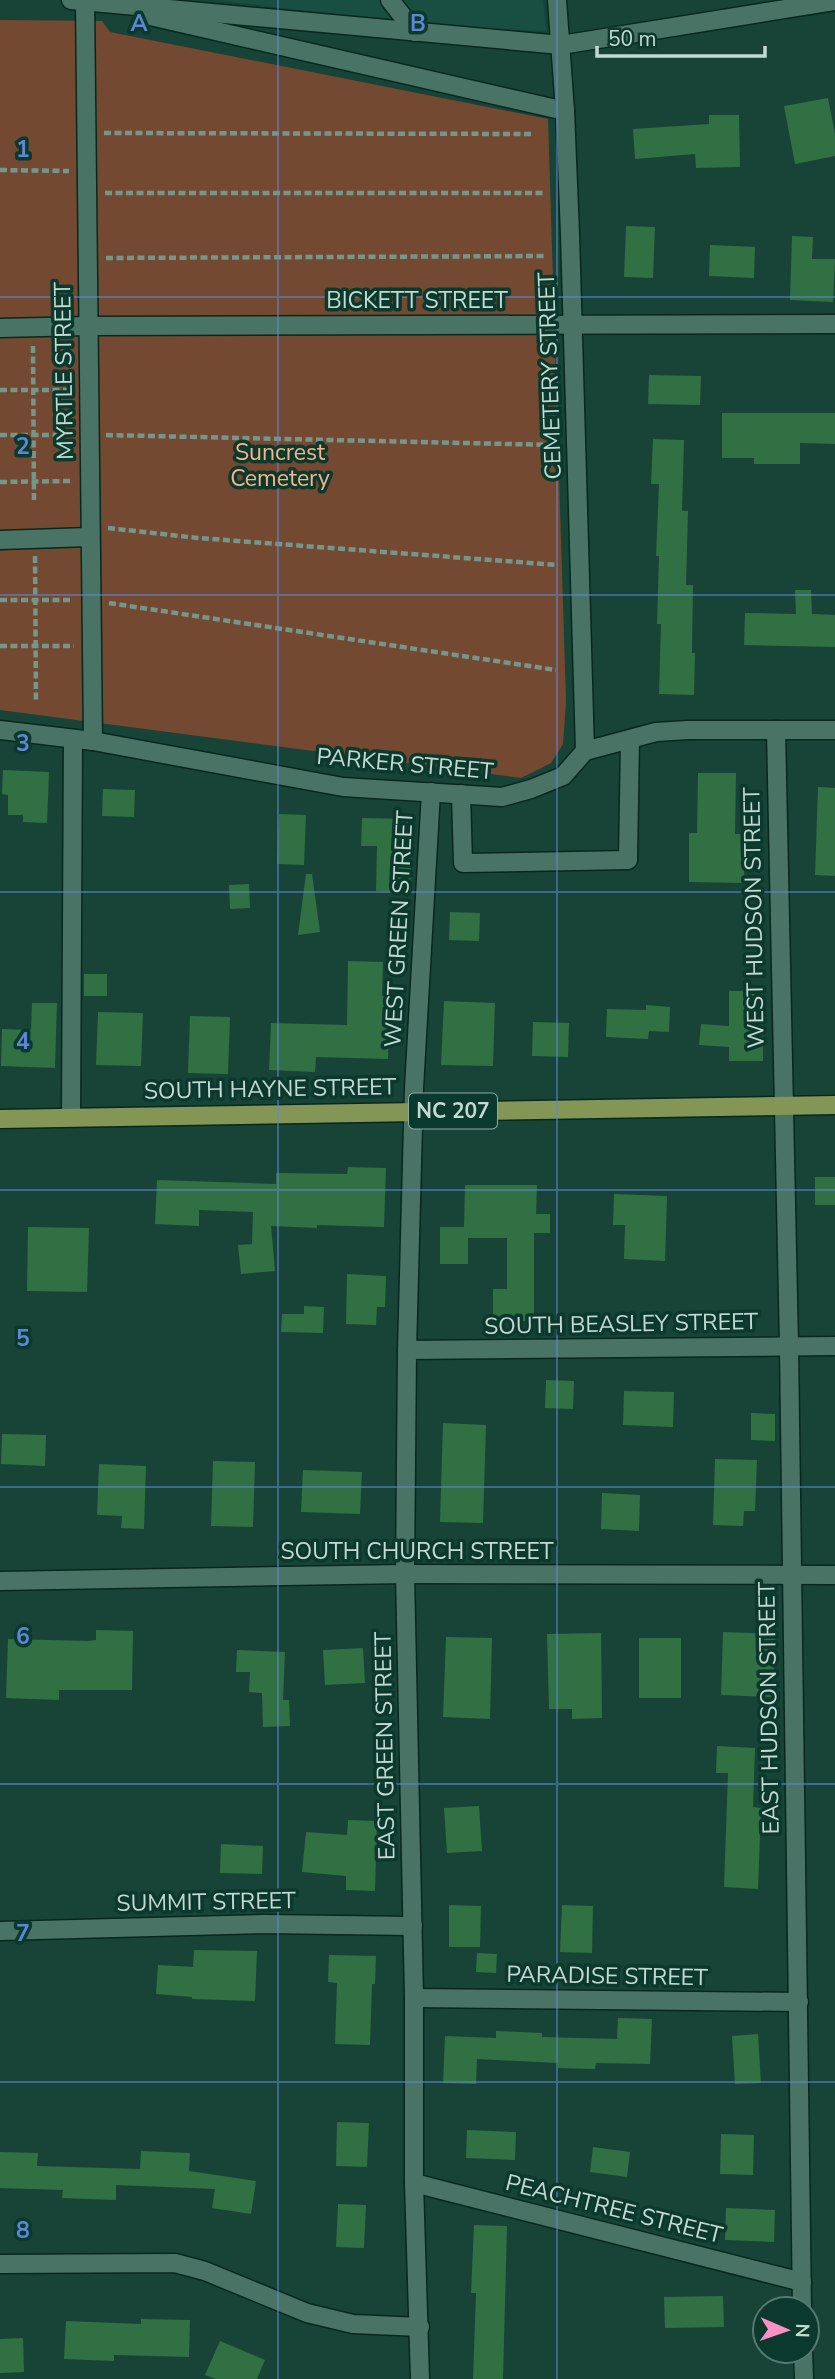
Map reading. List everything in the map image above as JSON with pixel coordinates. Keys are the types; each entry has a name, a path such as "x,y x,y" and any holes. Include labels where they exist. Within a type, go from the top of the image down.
{"main road":[{"name":"SOUTH HAYNE STREET","path":"0,1119 835,1105"}],"street":[{"path":"390,0 415,32"},
{"name":"CEMETERY STREET","path":"556,0 565,111 585,751"},
{"path":"80,1 239,7 415,32 561,45 835,1"},
{"path":"80,1 565,111"},
{"name":"MYRTLE STREET","path":"80,1 87,171 93,741"},
{"name":"BICKETT STREET","path":"0,328 835,324"},
{"path":"0,540 35,539 90,532"},
{"name":"PARKER STREET","path":"0,730 93,741 343,787 502,797 563,776 585,751"},
{"name":"WEST HUDSON STREET","path":"776,730 783,1106"},
{"path":"585,751 656,732 835,730"},
{"path":"461,794 463,863 628,860 630,738"},
{"path":"71,1117 73,739"},
{"name":"WEST GREEN STREET","path":"413,1111 431,792"},
{"name":"EAST HUDSON STREET","path":"783,1106 789,1346 802,2295"},
{"name":"EAST GREEN STREET","path":"413,1111 405,1574 413,1926 414,2183 420,2379"},
{"name":"SOUTH BEASLEY STREET","path":"407,1350 835,1346"},
{"name":"SOUTH CHURCH STREET","path":"0,1581 405,1574 835,1575"},
{"name":"SUMMIT STREET","path":"0,1931 264,1924 413,1926"},
{"name":"PARADISE STREET","path":"414,1998 799,2002"},
{"name":"PEACHTREE STREET","path":"414,2183 802,2282"},
{"path":"0,2264 175,2263 205,2271 307,2313 354,2324 420,2327"}],"path":[{"path":"86,133 534,134"},
{"path":"0,170 87,171"},
{"path":"87,193 546,193"},
{"path":"87,259 545,256"},
{"path":"32,327 34,502"},
{"path":"0,390 89,390"},
{"path":"0,435 554,445"},
{"path":"0,482 89,481"},
{"path":"90,532 558,565"},
{"path":"35,539 36,702"},
{"path":"0,600 91,600 556,670"},
{"path":"0,646 92,646"}],"shaded area":[{"path":"216,0 543,0 546,31 440,27"}],"green space":[{"name":"Suncrest Cemetery","path":"0,20 102,21 110,32 548,119 566,702 563,744 551,763 521,778 0,710"}],"building":[{"path":"828,98 835,134 835,156 795,164 784,106"},
{"path":"709,115 739,115 740,167 696,168 695,154 635,159 633,129 709,124"},
{"path":"626,226 655,227 653,278 624,277"},
{"path":"792,236 813,237 812,259 835,259 833,302 790,300"},
{"path":"710,245 755,247 754,278 709,276"},
{"path":"649,375 701,376 700,405 648,404"},
{"path":"722,413 835,413 835,444 800,443 800,464 754,464 754,458 722,458"},
{"path":"653,439 684,440 682,511 688,511 686,585 693,585 694,695 659,694 661,624 657,624 659,556 656,556 659,484 651,484"},
{"path":"795,590 811,590 812,614 835,615 835,647 744,645 745,613 796,614"},
{"path":"3,770 49,772 47,823 23,822 23,815 8,815 8,795 2,794"},
{"path":"698,773 736,773 735,834 745,834 744,883 689,882 689,833 697,833"},
{"path":"818,787 835,788 835,876 815,875"},
{"path":"103,789 135,790 134,817 102,816"},
{"path":"279,814 306,815 304,865 277,864"},
{"path":"362,818 408,819 406,866 411,866 410,893 376,891 377,846 361,846"},
{"path":"306,874 312,874 320,932 298,935"},
{"path":"249,884 250,908 230,909 229,885"},
{"path":"450,912 480,913 479,941 449,940"},
{"path":"348,961 383,962 382,996 390,996 388,1059 316,1057 315,1072 269,1070 271,1023 347,1025"},
{"path":"84,974 107,974 107,996 84,996"},
{"path":"729,991 763,991 763,1061 729,1061 729,1047 699,1045 701,1024 729,1026"},
{"path":"444,1001 495,1003 493,1066 441,1065"},
{"path":"32,1003 57,1003 55,1068 1,1066 2,1029 31,1030"},
{"path":"646,1005 670,1007 669,1032 649,1031 648,1039 606,1037 607,1009 646,1010"},
{"path":"98,1012 143,1013 141,1066 96,1065"},
{"path":"190,1016 230,1017 228,1074 188,1073"},
{"path":"533,1022 569,1023 568,1057 532,1056"},
{"path":"348,1167 386,1168 384,1227 271,1226 275,1271 241,1274 238,1245 252,1244 253,1212 199,1210 199,1226 155,1224 157,1180 276,1184 276,1173 347,1174"},
{"path":"815,1177 835,1177 835,1205 815,1205"},
{"path":"465,1185 537,1185 536,1214 550,1214 550,1233 534,1233 534,1321 493,1321 493,1289 507,1289 507,1238 468,1238 468,1264 440,1264 440,1227 464,1227"},
{"path":"614,1194 667,1196 665,1261 624,1259 625,1225 613,1225"},
{"path":"28,1227 89,1228 87,1292 27,1291"},
{"path":"347,1274 386,1276 385,1307 377,1307 376,1325 346,1324"},
{"path":"304,1306 324,1307 323,1333 281,1332 282,1314 304,1314"},
{"path":"546,1380 574,1381 573,1409 545,1408"},
{"path":"624,1391 674,1392 673,1427 623,1425"},
{"path":"751,1413 775,1414 775,1441 751,1440"},
{"path":"443,1423 486,1425 483,1523 440,1522"},
{"path":"2,1434 46,1435 45,1466 1,1464"},
{"path":"715,1459 757,1460 755,1511 744,1511 743,1526 713,1525"},
{"path":"213,1461 255,1462 253,1527 211,1526"},
{"path":"99,1464 146,1466 144,1529 121,1528 122,1516 97,1515"},
{"path":"303,1470 362,1472 360,1514 301,1512"},
{"path":"602,1493 640,1495 639,1531 601,1529"},
{"path":"96,1630 133,1631 132,1690 59,1690 59,1700 6,1698 8,1639 88,1641 96,1640"},
{"path":"723,1632 775,1634 773,1697 721,1695"},
{"path":"601,1633 602,1718 572,1719 572,1709 549,1709 547,1634"},
{"path":"446,1637 492,1638 490,1719 443,1717"},
{"path":"639,1638 681,1638 681,1698 639,1698"},
{"path":"363,1648 365,1683 325,1685 323,1650"},
{"path":"237,1650 285,1652 283,1700 289,1700 290,1726 263,1727 262,1693 249,1692 250,1672 236,1672"},
{"path":"717,1746 755,1748 753,1807 761,1808 758,1889 724,1887 728,1773 716,1773"},
{"path":"479,1806 482,1851 447,1853 444,1808"},
{"path":"348,1820 377,1821 375,1891 346,1890 346,1876 302,1872 306,1832 347,1835"},
{"path":"221,1844 263,1846 262,1874 220,1873"},
{"path":"449,1905 481,1906 480,1947 449,1947"},
{"path":"562,1905 593,1906 592,1953 560,1952"},
{"path":"194,1950 257,1951 255,2001 192,1999 156,1994 158,1965 193,1967"},
{"path":"477,1953 497,1954 496,1973 476,1972"},
{"path":"329,1955 376,1956 375,1984 372,1984 370,2045 335,2044 337,1983 328,1982"},
{"path":"618,2018 652,2019 650,2064 596,2063 595,2069 558,2068 558,2063 477,2059 476,2084 443,2083 445,2036 496,2038 496,2031 542,2033 542,2037 617,2039"},
{"path":"758,2034 761,2083 735,2084 732,2036"},
{"path":"337,2122 369,2123 367,2167 336,2166"},
{"path":"467,2130 516,2132 515,2160 466,2158"},
{"path":"721,2134 754,2135 753,2175 720,2174"},
{"path":"593,2147 630,2152 627,2177 590,2172"},
{"path":"141,2151 190,2153 189,2171 256,2181 251,2214 212,2208 215,2189 116,2185 116,2200 62,2198 63,2190 0,2188 0,2152 38,2153 37,2166 140,2169"},
{"path":"338,2204 366,2205 364,2248 336,2247"},
{"path":"726,2208 775,2210 774,2242 725,2240"},
{"path":"474,2225 507,2226 503,2379 473,2379 476,2293 471,2293"},
{"path":"723,2296 724,2327 665,2328 664,2297"},
{"path":"141,2319 190,2320 189,2357 114,2355 114,2361 64,2359 66,2321 141,2324"},
{"path":"23,2338 24,2372 0,2373 0,2339"},
{"path":"220,2341 265,2360 257,2379 216,2379 205,2375"}]}
